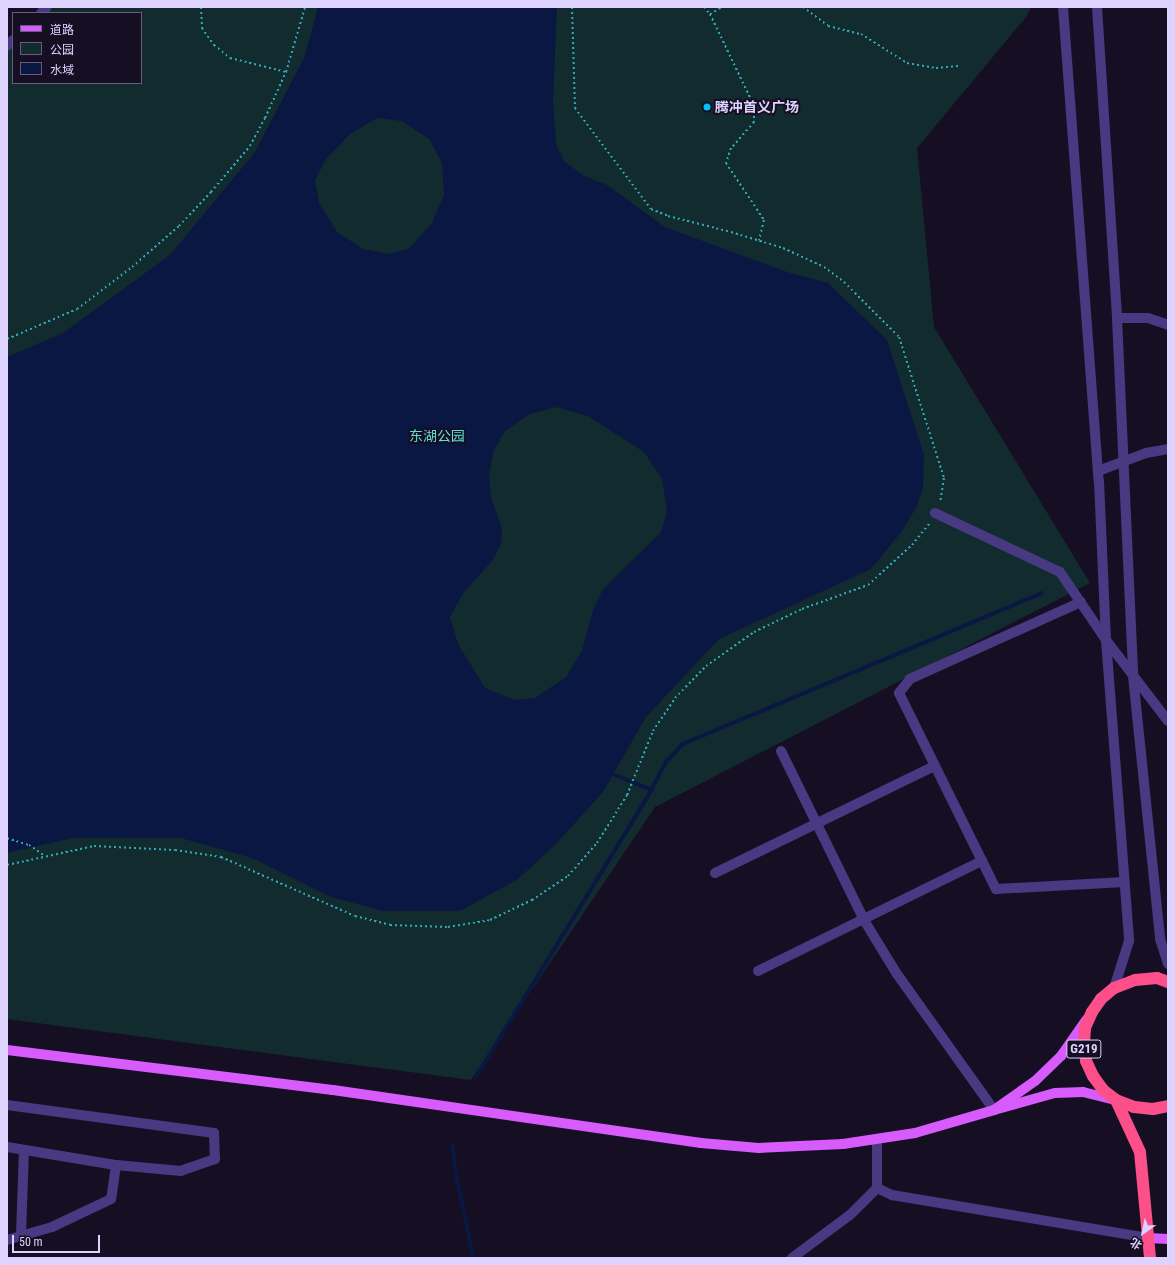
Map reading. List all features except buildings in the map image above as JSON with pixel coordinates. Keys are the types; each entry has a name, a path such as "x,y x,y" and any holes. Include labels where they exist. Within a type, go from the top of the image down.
{"highway":[{"name":"G219","path":"1168,982 1157,978 1135,980 1114,988 1101,999 1092,1012 1086,1028 1084,1044 1086,1061 1099,1085 1116,1100 1134,1108 1152,1109 1168,1106"},
{"name":"G219","path":"1116,1100 1140,1152 1150,1258"}],"main road":[{"path":"994,1110 1035,1081 1050,1066 1092,1012"},
{"path":"7,1050 333,1090 701,1143 759,1148 843,1144 915,1133 1055,1094 1083,1092 1116,1100"},
{"path":"1149,1238 1168,1239"}],"street":[{"path":"1063,7 1098,471 1106,640 1129,941 1114,988"},
{"path":"1097,7 1117,318 1133,676 1160,939 1168,964"},
{"path":"1117,318 1148,318 1168,325"},
{"path":"1098,471 1168,449"},
{"path":"935,513 1060,572 1106,640 1168,721"},
{"path":"1081,602 910,679 899,693 996,889 1124,882"},
{"path":"781,751 864,920 897,974 994,1110"},
{"path":"715,873 934,766"},
{"path":"758,971 982,861"},
{"path":"7,1105 214,1133 215,1159 181,1171 116,1166 7,1147"},
{"path":"792,1258 850,1215 877,1188 877,1139"},
{"path":"21,1235 24,1150"},
{"path":"7,1240 52,1227 111,1199 116,1166"},
{"path":"877,1188 892,1195 1149,1238"}],"path":[{"path":"201,7 202,28 214,45 230,58 286,72"},
{"path":"7,339 77,309 132,267 179,226 250,146 286,72 305,7"},
{"path":"7,864 94,846 175,850 221,857 356,916 390,925 448,927 490,920 532,900 568,876 597,843 627,796 653,731 671,705 706,666 754,632 802,609 868,585 912,545 935,513 940,505 944,478 900,337 844,282 824,267 759,240 668,216 651,209 575,108 572,7"},
{"path":"704,7 710,14 754,106 754,122 731,148 726,162 764,220 759,240"},
{"path":"710,14 722,7"},
{"path":"803,7 828,26 861,34 907,63 936,68 961,66"},
{"path":"7,838 39,850 45,856"}],"green space":[{"name":"东湖公园","path":"45,7 1031,7 1026,17 917,148 934,327 1090,583 655,807 471,1080 7,1019 7,42 12,38 12,84 142,84 142,12 40,12"}],"water":[{"path":"318,7 557,7 553,101 556,144 564,161 584,176 607,185 665,227 787,272 828,283 887,340 924,455 923,487 917,506 902,531 871,569 719,639 646,717 603,792 555,845 518,879 460,911 383,911 331,897 252,858 181,838 73,838 7,853 7,357 63,333 170,255 255,152 304,58","holes":["377,118 402,121 429,139 442,163 444,195 432,223 409,249 388,254 363,249 337,232 319,203 315,180 326,159 350,134","556,407 588,416 644,452 662,479 667,512 661,532 603,589 593,610 582,651 566,677 535,698 514,700 485,688 458,644 450,617 464,592 493,560 501,544 502,529 491,497 489,474 494,450 505,431 530,414"]}],"waterway":[{"path":"476,1077 647,798 666,762 683,744 1042,593"},
{"path":"613,774 652,790"},
{"path":"453,1146 456,1172 474,1258"}],"place":[{"name":"腾冲首义广场","path":"707,107"}]}
